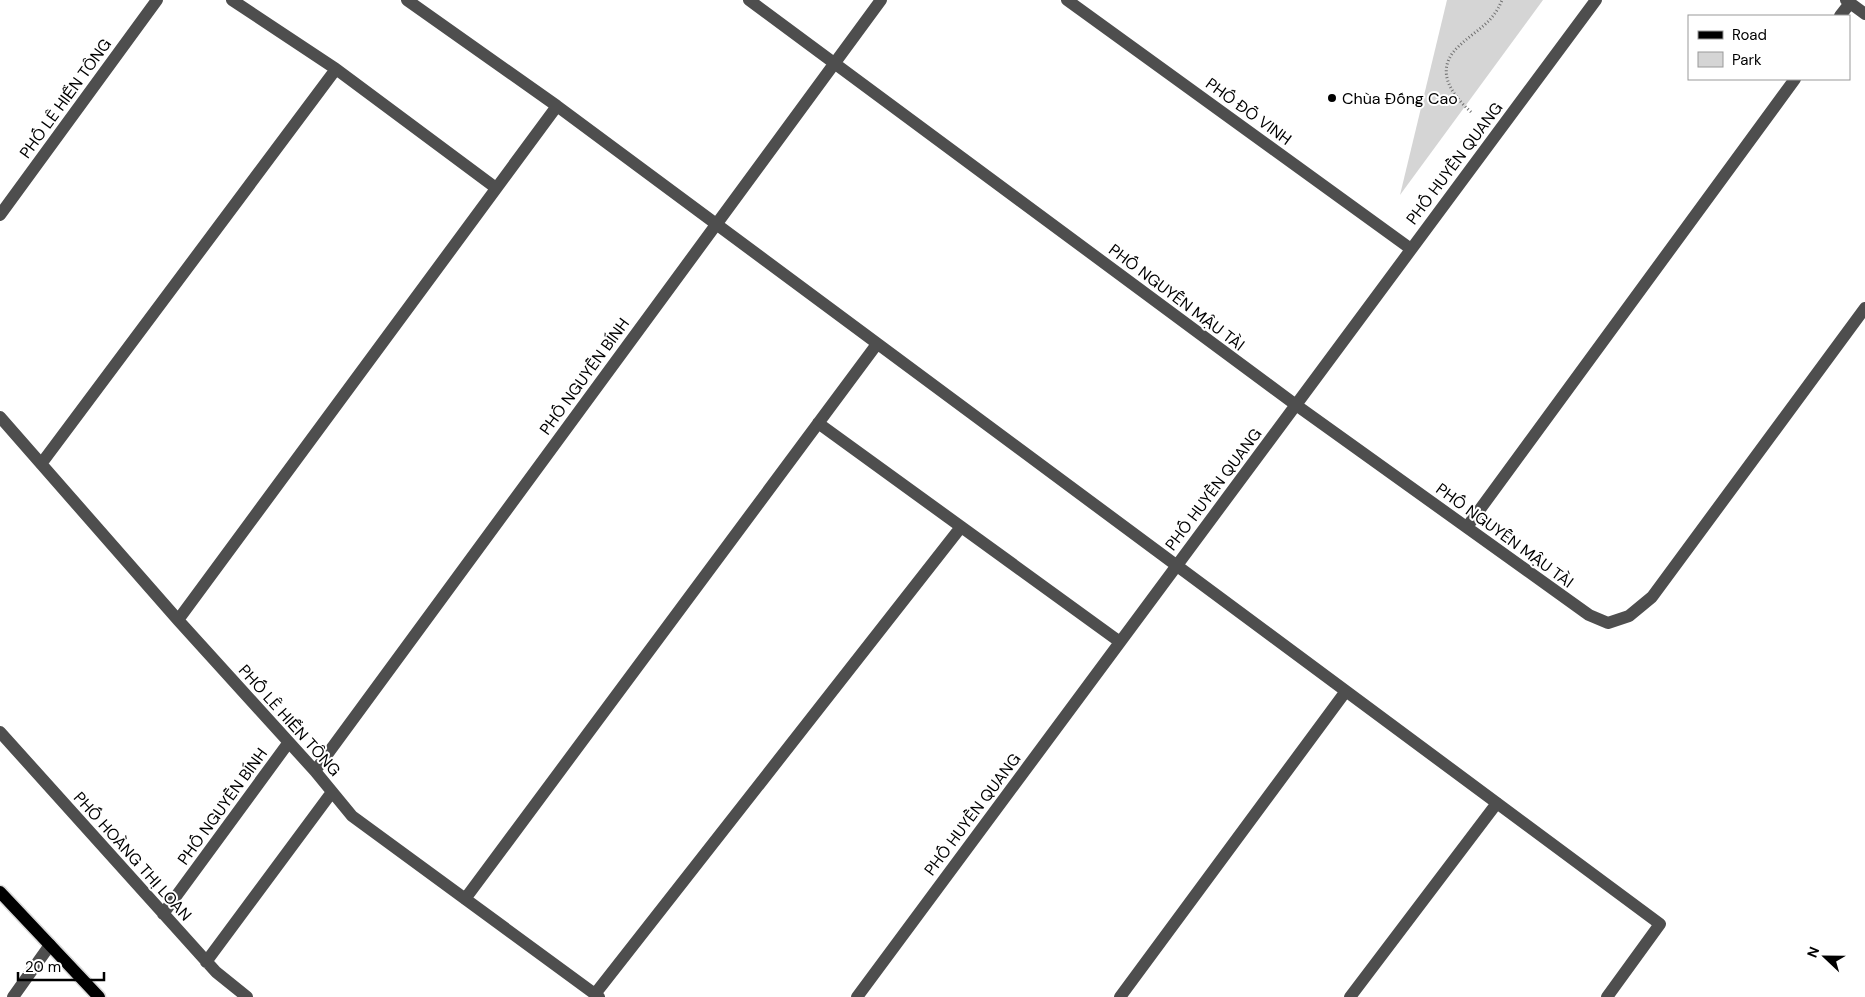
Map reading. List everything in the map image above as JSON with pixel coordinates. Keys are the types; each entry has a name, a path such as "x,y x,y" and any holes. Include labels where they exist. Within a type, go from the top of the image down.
{"main road":[{"path":"0,892 100,997"}],"street":[{"name":"PHỐ LÊ HIỂN TÔNG","path":"0,214 157,0"},
{"path":"232,0 336,69 496,188"},
{"path":"407,0 557,106 1660,924 1607,997"},
{"name":"PHỐ NGUYỄN MẬU TÀI","path":"749,0 1296,405 1589,616 1608,623 1629,616 1652,597 1865,308"},
{"name":"PHỐ NGUYỄN BÍNH","path":"315,771 881,0"},
{"name":"PHỐ ĐỖ VINH","path":"1067,0 1411,249"},
{"name":"PHỐ HUYỀN QUANG","path":"857,997 1596,0"},
{"path":"1841,15 1848,2 1865,14"},
{"path":"41,464 336,69"},
{"path":"1467,527 1794,80"},
{"path":"178,620 557,106"},
{"path":"465,899 876,344"},
{"name":"PHỐ LÊ HIỂN TÔNG","path":"0,417 178,620 315,771 352,816 597,996"},
{"path":"818,423 1120,642"},
{"path":"597,996 961,527"},
{"path":"1120,997 1346,691"},
{"name":"PHỐ HOÀNG THỊ LOAN","path":"0,732 206,962 247,997"},
{"name":"PHỐ NGUYỄN BÍNH","path":"164,914 289,742"},
{"path":"206,962 332,792"},
{"path":"1350,997 1496,803"},
{"path":"12,997 50,945"}],"path":[{"path":"1471,112 1451,90 1446,76 1446,65 1450,56 1458,47 1491,19 1502,0"}],"green space":[{"path":"1447,0 1543,0 1400,195"}],"place":[{"name":"Chùa Đống Cao","path":"1332,98"}]}
